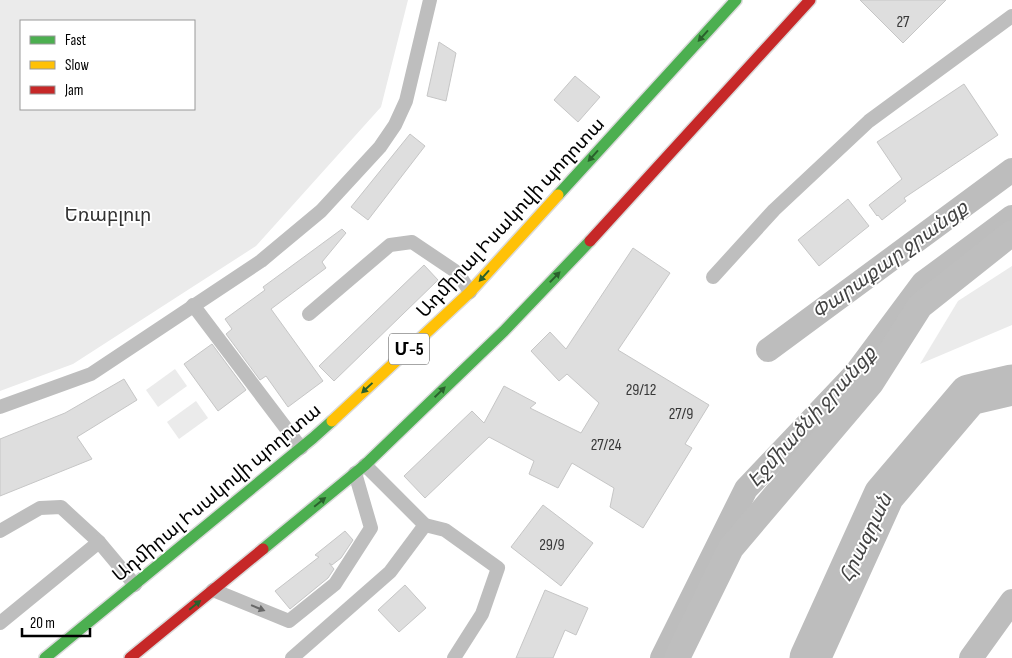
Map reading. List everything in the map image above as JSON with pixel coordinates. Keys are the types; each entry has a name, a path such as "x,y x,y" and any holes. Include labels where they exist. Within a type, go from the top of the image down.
{"highway":[{"name":"Ադմիրալ Իսակովի պողոտա","path":"45,658 301,448 470,292 736,0"},
{"name":"Մ-5","path":"130,658 360,469 518,317 586,246 810,0"}],"street":[{"path":"677,658 731,548 871,383 920,306 1012,233"}],"lane":[{"path":"0,407 91,374 261,261 321,211 380,147 395,125 406,101 430,0"},
{"path":"713,277 774,210 869,121 1012,16"},
{"path":"309,314 390,245 412,242 458,273 470,292"},
{"path":"193,305 301,448"},
{"path":"360,469 425,525 445,530 498,568 482,614 454,658"},
{"path":"213,590 289,621 335,584 371,528 360,469"},
{"path":"0,532 40,508 61,507 99,542 135,585"},
{"path":"292,658 390,572 425,525"},
{"path":"0,622 99,542"}],"green space":[{"name":"Եռաբլուր","path":"0,0 408,0 381,107 256,246 73,364 0,391"},
{"path":"1012,266 1012,325 920,364 958,301"},
{"path":"175,369 187,386 158,407 146,390"},
{"path":"196,401 208,418 179,439 167,422"}],"building":[{"path":"860,0 946,0 903,43"},
{"path":"439,42 456,53 446,101 427,96"},
{"path":"575,76 600,97 578,122 554,100"},
{"path":"964,84 998,135 904,198 906,201 882,220 869,205 902,179 877,142"},
{"path":"410,134 425,146 368,220 351,207"},
{"path":"848,199 869,226 819,266 798,240"},
{"path":"342,229 346,233 322,262 326,268 271,309 323,381 288,407 266,376 260,380 226,334 232,329 225,319 265,290 263,287"},
{"path":"633,248 670,273 618,350 709,405 685,444 692,448 643,528 610,507 614,488 572,463 558,488 529,474 534,461 489,437 425,498 404,476 472,411 484,423 504,386 536,403 530,408 581,433 599,403 567,374 559,381 531,351 550,332 566,349"},
{"path":"424,265 438,280 334,381 319,366"},
{"path":"212,344 246,390 218,411 184,364"},
{"path":"124,379 137,400 77,437 92,459 0,496 0,439 65,413"},
{"path":"543,505 593,543 561,586 511,547"},
{"path":"345,531 353,540 341,558 332,565 329,563 334,569 328,578 290,609 275,591 319,557 315,555"},
{"path":"405,585 426,608 399,632 378,610"},
{"path":"545,590 588,608 576,635 565,630 553,658 516,658"}],"waterway":[{"name":"Փարաքար ջրանցք","path":"768,350 1012,170"},
{"name":"Էջմիածնի ջրանցք","path":"662,658 746,489 856,373 923,283 1012,217"},
{"name":"Հրազդան","path":"810,658 884,495 969,395 1012,385"},
{"path":"971,658 1012,601"}],"traffic: fast":[{"path":"558,195 736,0"},
{"path":"263,549 365,465 504,331 590,241"},
{"path":"45,658 332,421"}],"traffic: slow":[{"path":"332,421 470,292 558,195"}],"traffic: jam":[{"path":"590,241 810,0"},
{"path":"130,658 263,549"}]}
